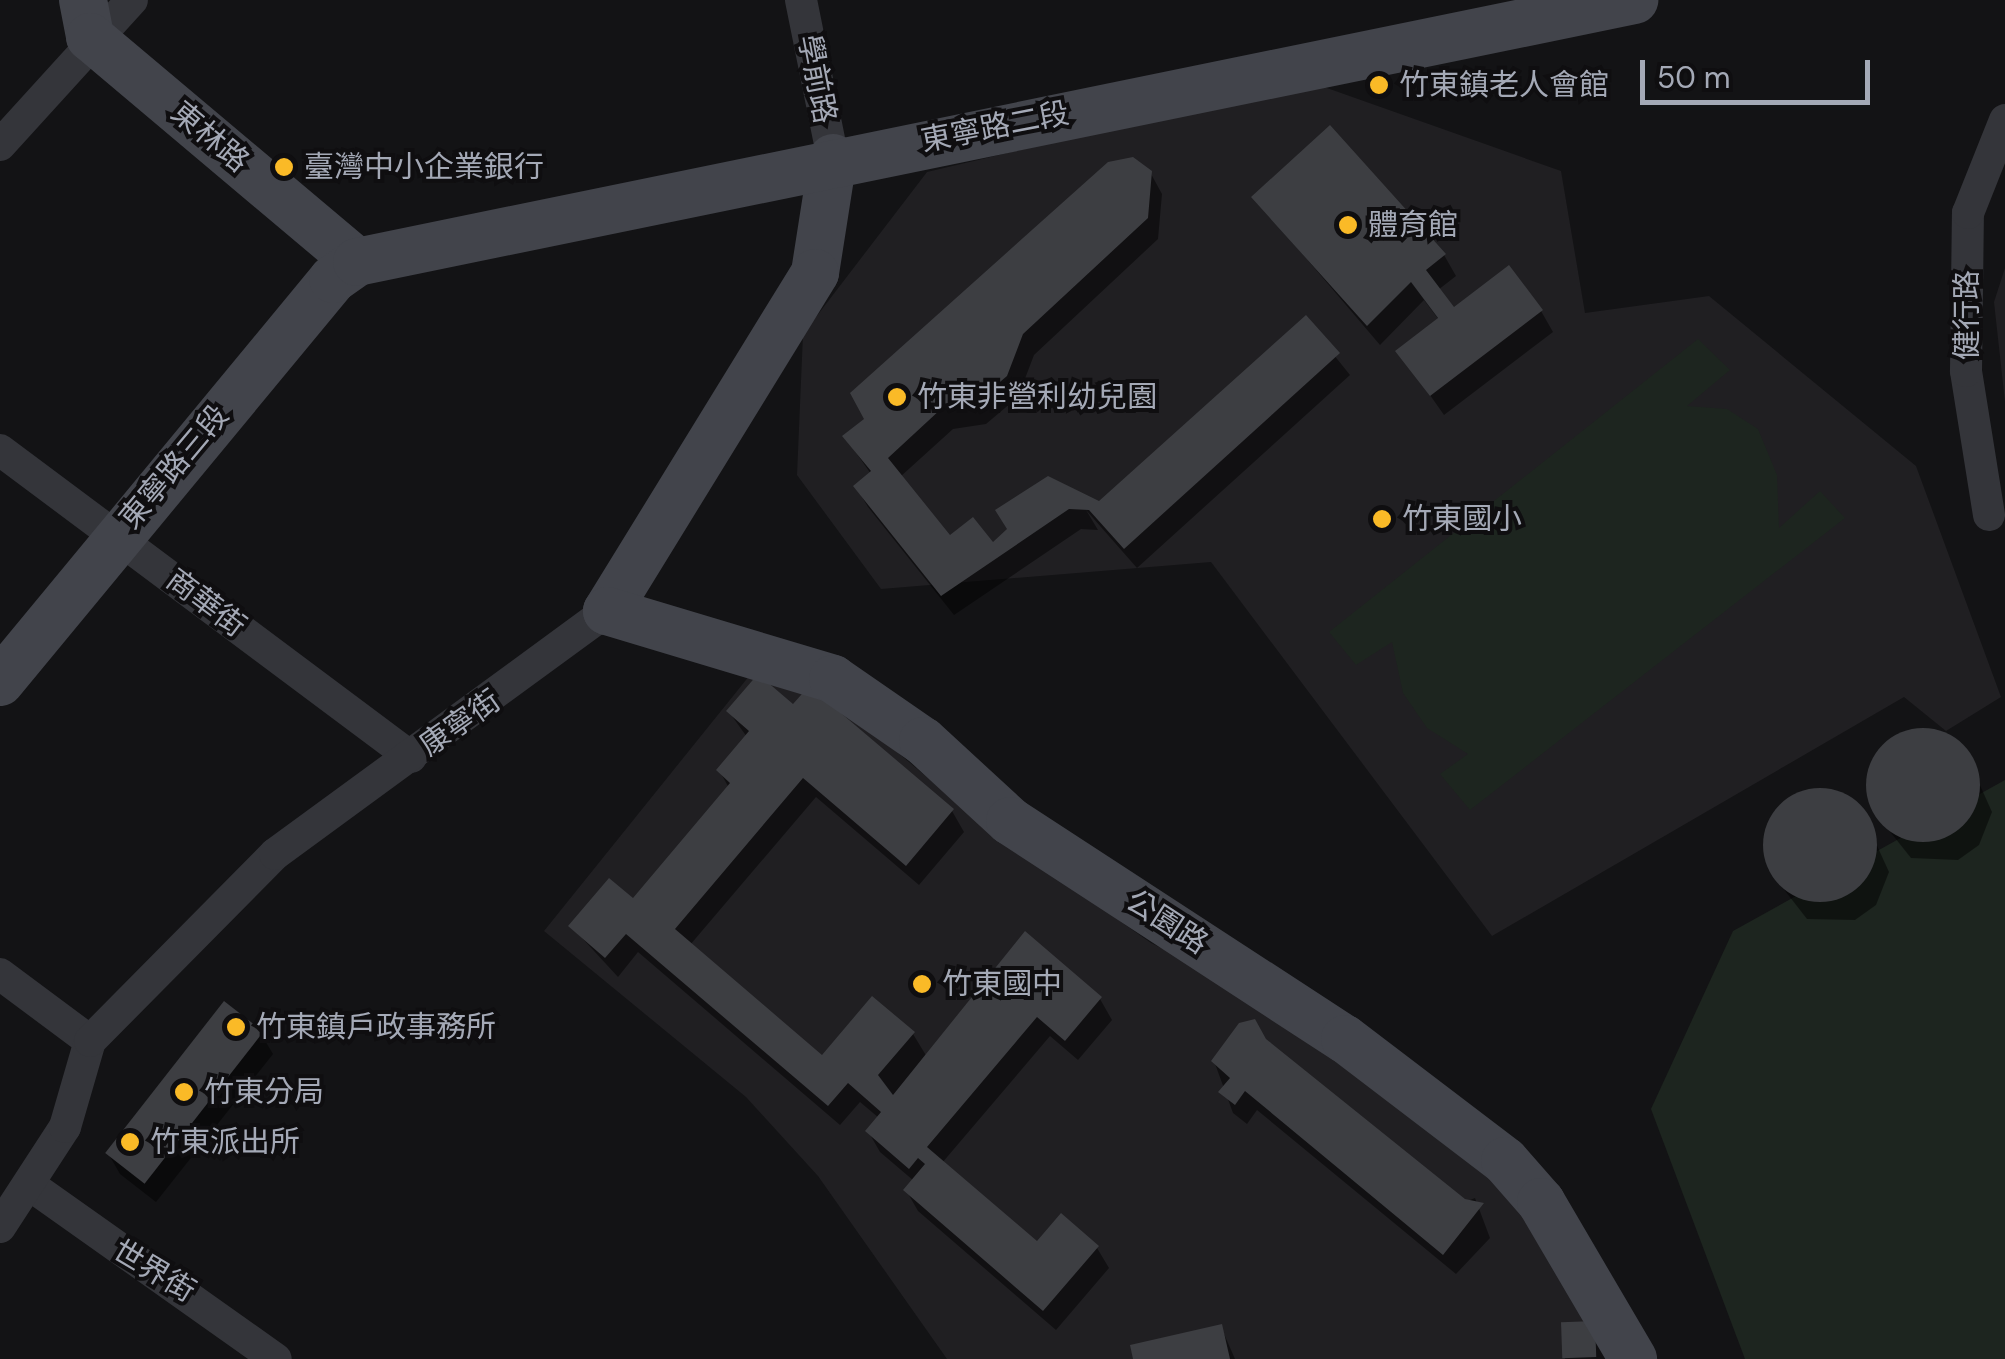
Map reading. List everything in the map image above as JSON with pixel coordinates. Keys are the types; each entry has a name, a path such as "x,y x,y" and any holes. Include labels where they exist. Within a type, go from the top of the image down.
{"street":[{"path":"0,144 87,18 132,0"},
{"name":"學前路","path":"801,0 833,158"},
{"name":"東寧路二段","path":"358,262 833,158 1634,0"},
{"name":"東林路","path":"87,18 358,262"},
{"name":"健行路","path":"1989,515 1966,371 1968,213 2005,120"},
{"name":"康寧街","path":"0,1227 64,1128 90,1041 275,854 606,611 815,273 833,158"},
{"name":"東寧路三段","path":"0,682 116,535 358,262"},
{"name":"商華街","path":"0,450 410,758"},
{"name":"公園路","path":"606,611 833,679 922,742 1010,821 1345,1038 1529,1188 1634,1359"},
{"path":"0,974 90,1041"},
{"name":"世界街","path":"30,1186 276,1359"}],"shaded area":[{"name":"竹東國小","path":"1310,82 1561,171 1585,313 1709,296 1916,466 2001,697 1946,731 1904,697 1492,936 1211,562 881,589 797,475 803,334 927,172"},
{"path":"2005,268 2005,402 1994,302"},
{"path":"1698,339 1730,370 1687,406 1727,409 1758,429 1777,475 1779,528 1820,491 1845,518 1470,810 1440,774 1468,754 1427,728 1403,693 1392,642 1356,665 1329,632"},
{"name":"竹東國中","path":"758,665 816,684 984,825 1151,943 1318,1025 1508,1152 1637,1359 947,1359 818,1176 746,1097 544,931"},
{"path":"2005,780 2005,1359 1745,1359 1651,1109 1733,931"}],"building":[{"name":"體育館","path":"1330,125 1446,254 1426,270 1454,307 1509,265 1543,310 1430,396 1395,351 1438,318 1411,282 1367,326 1251,197"},
{"path":"1133,157 1152,171 1148,218 1023,334 1007,376 974,404 941,409 888,458 950,535 973,517 993,542 1007,529 995,510 1048,476 1099,501 1306,315 1340,353 1124,549 1089,510 1069,509 941,596 853,486 871,471 842,436 864,419 850,393 1108,162"},
{"path":"758,674 793,704 809,686 954,809 906,866 803,778 675,929 822,1055 872,996 915,1032 878,1075 893,1095 1025,931 1102,997 1065,1041 1037,1017 927,1147 1037,1241 1061,1213 1099,1246 1043,1311 903,1190 925,1164 918,1158 909,1169 865,1131 881,1112 848,1083 828,1106 626,934 605,958 568,926 609,878 633,898 730,783 716,770 749,731 726,711"},
{"path":"1923,728 1945,732 1963,745 1976,763 1980,785 1976,807 1963,825 1945,838 1923,842 1901,838 1883,825 1870,807 1866,785 1870,763 1883,745 1901,732"},
{"path":"1820,788 1852,797 1868,813 1877,845 1868,877 1852,893 1820,902 1788,893 1772,877 1763,845 1772,813 1788,797"},
{"name":"竹東分局","path":"224,1001 263,1032 145,1184 105,1153"},
{"path":"1255,1019 1266,1039 1465,1199 1484,1203 1443,1255 1245,1091 1235,1105 1218,1092 1230,1078 1211,1061 1239,1023"},
{"path":"1595,1321 1596,1357 1562,1358 1561,1322"},
{"path":"1222,1324 1230,1359 1133,1359 1130,1345"}],"place":[{"name":"竹東鎮老人會館","path":"1379,85"},
{"name":"臺灣中小企業銀行","path":"284,167"},
{"name":"體育館","path":"1348,225"},
{"name":"竹東非營利幼兒園","path":"897,397"},
{"name":"竹東國小","path":"1382,519"},
{"name":"竹東國中","path":"922,984"},
{"name":"竹東鎮戶政事務所","path":"236,1027"},
{"name":"竹東分局","path":"184,1092"},
{"name":"竹東派出所","path":"130,1142"}]}
